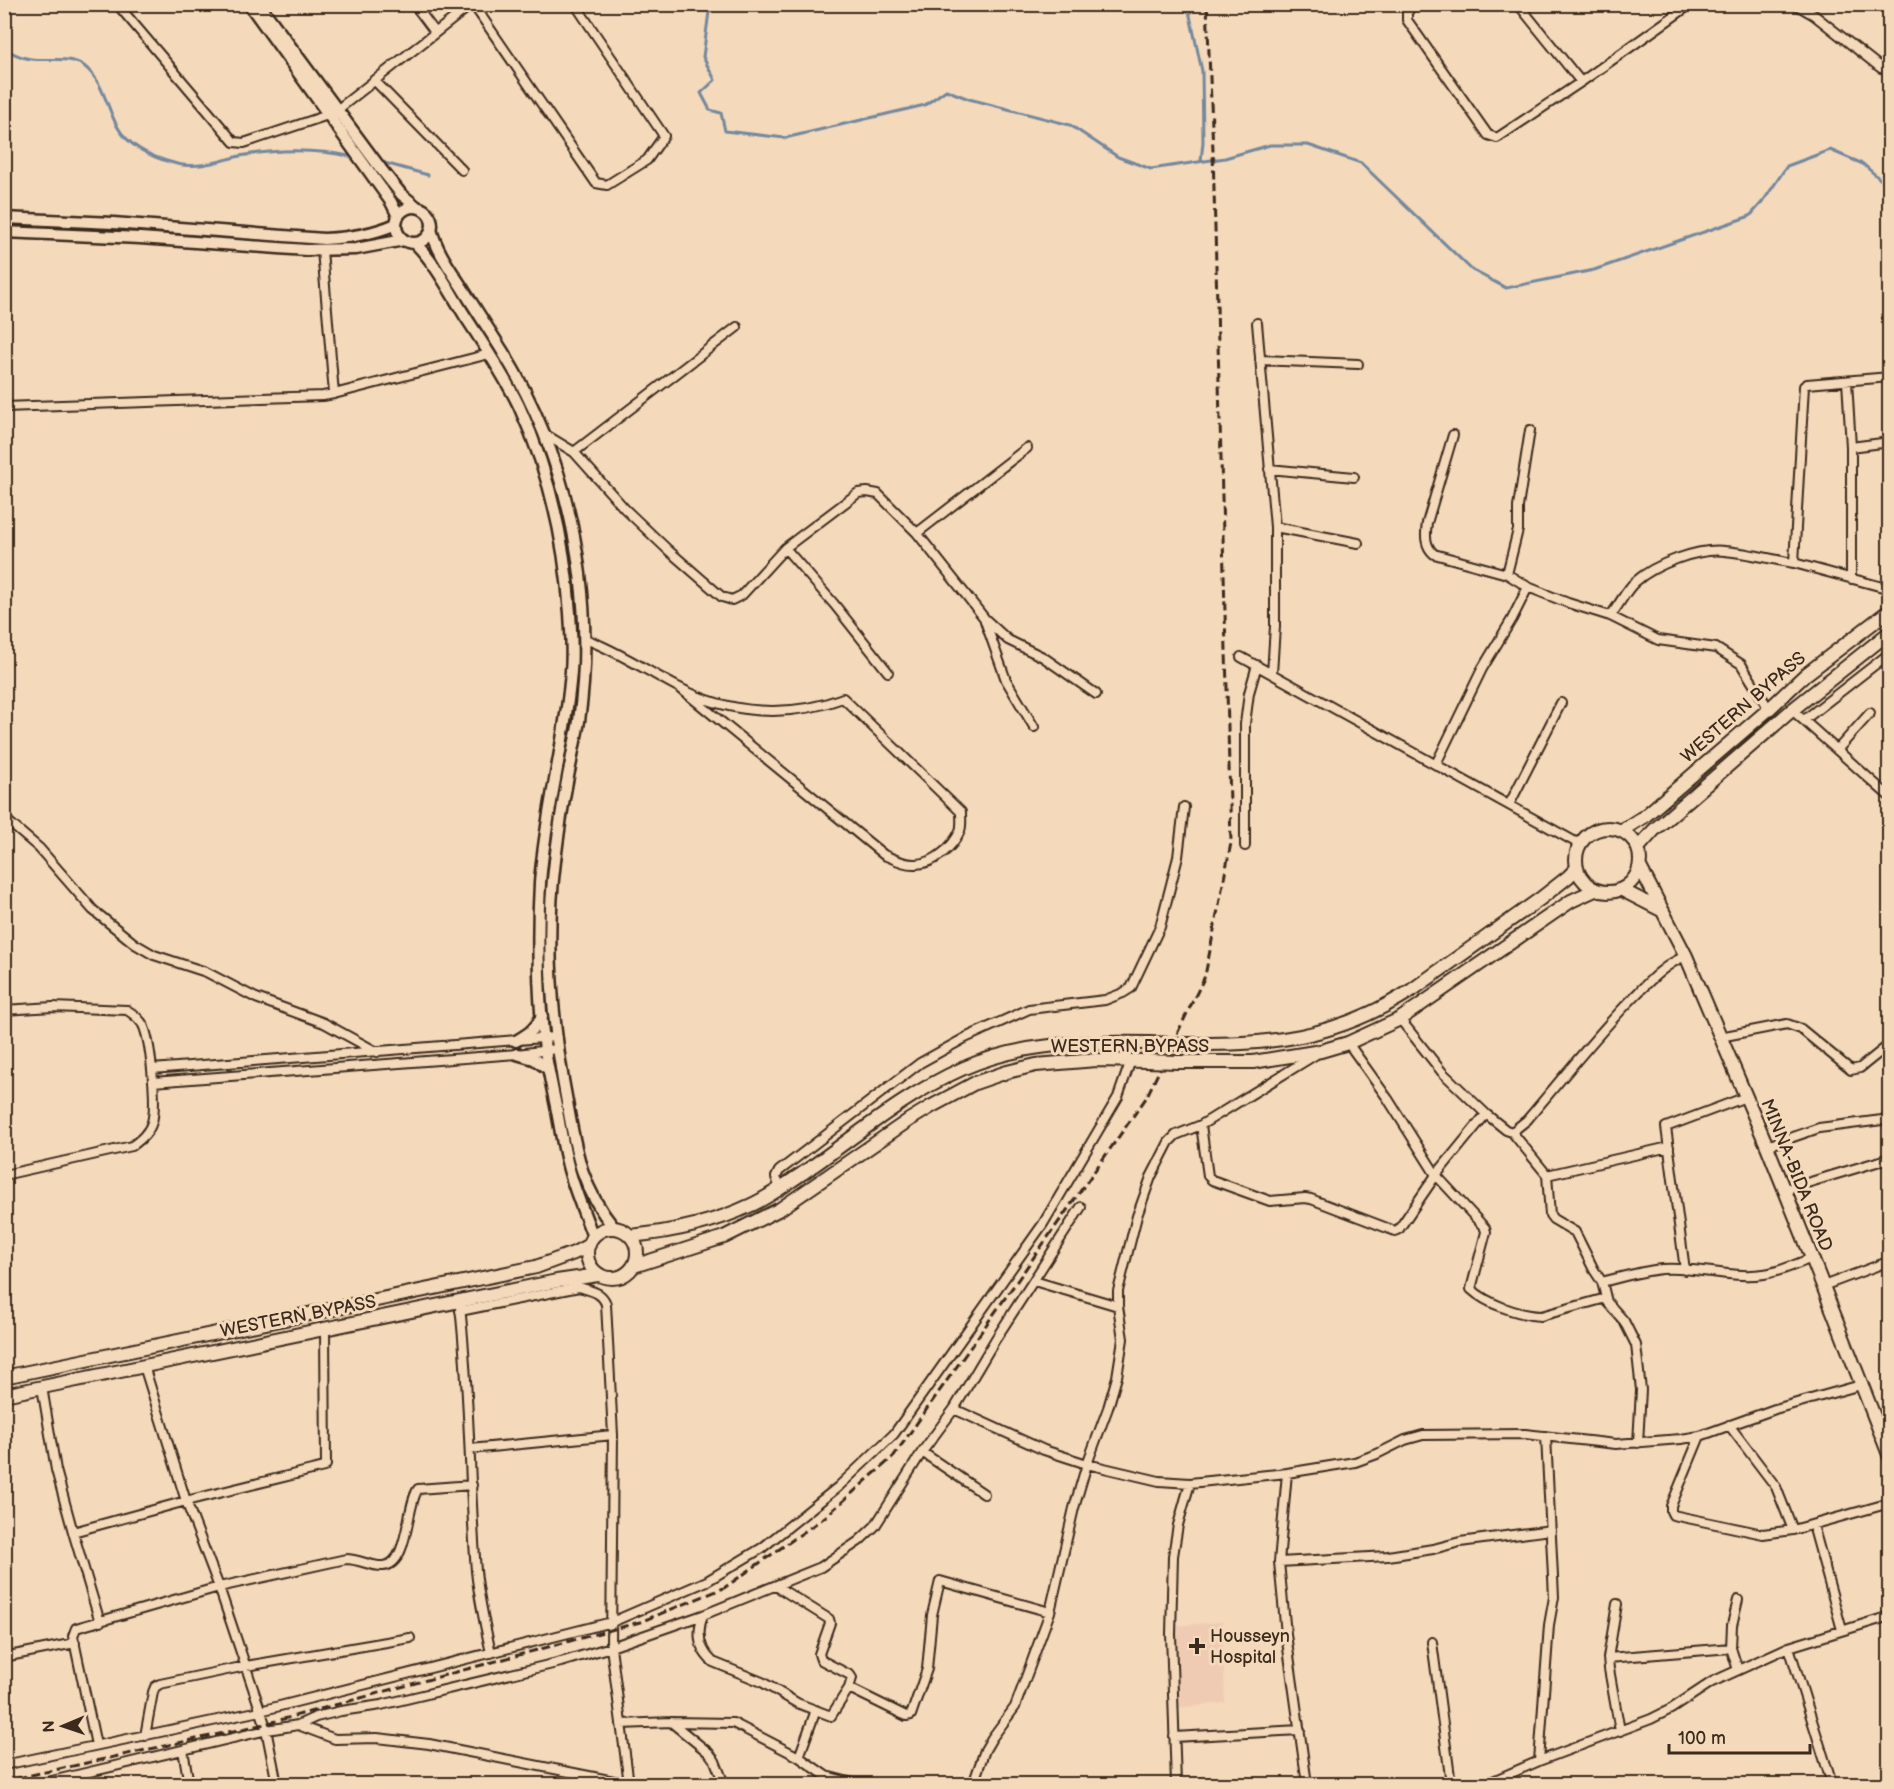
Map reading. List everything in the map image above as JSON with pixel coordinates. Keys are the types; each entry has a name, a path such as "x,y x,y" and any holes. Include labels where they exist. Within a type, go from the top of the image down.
{"main road":[{"path":"249,4 333,113 371,155 400,194 427,213 434,239 444,260 504,354 527,394 546,435 574,537 580,572 585,639 579,724 565,795 552,884 551,977 556,1043 580,1168 594,1200 614,1228"},
{"path":"259,4 333,113 355,152 392,202 399,235 404,240"},
{"path":"4,218 342,238 370,233 397,220 404,210 417,207"},
{"path":"415,243 425,239 431,229"},
{"path":"4,232 72,234 322,250 356,249 404,240 415,243 433,264 518,403 540,460 558,528 572,635 570,688 540,883 539,928 544,1044 570,1173 591,1241 587,1258 598,1275 610,1278 625,1274 634,1266 636,1248 630,1236 622,1230 604,1229 591,1241"},
{"name":"WESTERN BYPASS","path":"1621,831 1645,816 1805,675 1890,610"},
{"name":"WESTERN BYPASS","path":"1638,848 1654,830 1792,710 1890,632"},
{"path":"1612,828 1621,831 1628,835 1638,848 1640,867 1636,876 1622,890 1613,892 1594,890 1581,877 1577,868 1577,856 1581,845 1586,837 1594,832 1612,828"},
{"name":"MINNA-BIDA ROAD","path":"1640,867 1686,956 1767,1146 1890,1457"},
{"name":"WESTERN BYPASS","path":"630,1236 670,1231 719,1219 751,1206 780,1189 914,1095 964,1068 1002,1054 1036,1046 1065,1043 1179,1044 1269,1041 1318,1033 1344,1025 1392,1003 1412,990 1540,899 1577,868"},
{"name":"WESTERN BYPASS","path":"634,1266 724,1237 780,1209 932,1106 975,1083 1007,1072 1036,1065 1096,1060 1253,1062 1321,1051 1348,1043 1400,1019 1571,901 1594,890"},
{"path":"1622,890 1662,910"},
{"path":"516,1041 533,1031 542,1016"},
{"path":"517,1054 534,1059 548,1069"},
{"name":"WESTERN BYPASS","path":"4,1377 536,1267 574,1253 591,1241"},
{"name":"WESTERN BYPASS","path":"4,1395 325,1329 460,1306 556,1281 598,1275"}],"street":[{"path":"117,4 234,142 244,143 333,113 472,4 596,183 607,185 647,160 664,136 575,4"},
{"path":"414,4 435,32"},
{"path":"1413,4 1407,13 1407,20 1488,135 1497,138 1691,4"},
{"path":"1518,4 1581,82"},
{"path":"1672,4 1679,13"},
{"path":"1795,4 1814,15 1881,68 1890,70"},
{"path":"374,80 462,170"},
{"path":"322,250 333,394"},
{"path":"1257,323 1275,527 1275,626 1272,674"},
{"path":"574,452 737,327"},
{"path":"4,407 333,394 489,354"},
{"path":"1260,360 1358,364"},
{"path":"1794,563 1804,386 1890,377"},
{"path":"1847,381 1851,447 1851,579"},
{"path":"1506,574 1518,530 1518,507 1530,430"},
{"path":"546,435 574,452 625,509 668,550 722,597 732,600 742,595 785,548 858,493 878,494 917,533 985,619 1008,640 1042,657 1096,694"},
{"path":"1453,435 1426,523 1427,544 1434,554 1506,574 1528,587 1568,603 1611,616 1658,640 1716,648 1741,664 1769,709"},
{"path":"1851,447 1890,442"},
{"path":"917,533 1027,448"},
{"path":"1269,469 1354,477"},
{"path":"1275,527 1358,543"},
{"path":"785,548 834,604 888,672"},
{"path":"1611,616 1633,584 1648,572 1675,560 1704,552 1724,550 1794,563 1890,589"},
{"path":"1436,764 1482,669 1512,620 1528,587"},
{"path":"985,619 1006,680 1034,727"},
{"path":"585,639 607,646 680,688 706,699 747,710 782,711 821,706 843,698 961,812 961,829 951,846 937,857 917,864 899,861 884,855 680,688"},
{"path":"1804,720 1890,654"},
{"path":"1241,657 1581,845"},
{"path":"1245,846 1245,724 1249,693 1257,665"},
{"path":"1509,805 1561,703"},
{"path":"1792,710 1890,797"},
{"path":"1837,750 1870,713"},
{"path":"780,1189 776,1177 779,1171 920,1063 965,1038 1029,1009 1105,1000 1131,988 1160,927 1178,857 1184,807"},
{"path":"4,818 39,848 93,910 135,944 154,955 206,972 256,998 324,1023 377,1052"},
{"path":"1512,1132 1527,1120 1646,984 1671,963 1686,956"},
{"path":"4,1010 53,1007 128,1010 137,1016 145,1029 153,1082 152,1122 145,1137 132,1146 4,1175"},
{"path":"1400,1019 1442,1072 1486,1114 1512,1132 1547,1175 1550,1215 1575,1232 1602,1282 1605,1298 1624,1321 1636,1345 1641,1390 1638,1443"},
{"path":"1720,1037 1787,1024 1801,1029 1851,1070 1860,1068 1890,1044"},
{"path":"152,1069 516,1041 556,1043"},
{"path":"1348,1043 1388,1099 1436,1175 1485,1228 1486,1232 1470,1287 1473,1292 1505,1308 1531,1316 1541,1316 1605,1298"},
{"path":"153,1082 517,1054 544,1044"},
{"path":"973,1785 985,1750 1015,1707 1050,1612 1074,1508 1117,1377 1123,1339 1118,1291 1137,1216 1151,1177 1169,1142 1176,1135 1201,1125 1321,1051"},
{"path":"4,1765 260,1711 612,1622 707,1581 762,1548 838,1487 894,1434 1043,1224 1118,1097 1131,1060"},
{"path":"1685,1270 1666,1126 1746,1097"},
{"path":"1201,1125 1208,1176 1212,1180 1270,1201 1311,1199 1395,1231 1399,1229 1436,1175 1486,1114"},
{"path":"1767,1146 1819,1128 1890,1119"},
{"path":"1547,1175 1669,1148"},
{"path":"1784,1190 1890,1158"},
{"path":"39,1785 267,1730 298,1725 341,1711 381,1705 549,1665 611,1647 703,1615 821,1567 859,1542 875,1526 922,1452 954,1410 995,1340 1081,1207"},
{"path":"1602,1282 1662,1269 1745,1275 1764,1274 1812,1258"},
{"path":"1823,1286 1890,1261"},
{"path":"1034,1281 1118,1306"},
{"path":"298,1725 330,1738 377,1738 429,1744 629,1784 611,1647 613,1435 606,1304 604,1297 579,1287 460,1306 476,1572 481,1609 491,1653"},
{"path":"73,1532 186,1500 326,1465 325,1329"},
{"path":"144,1366 186,1500 219,1587 267,1730 277,1785"},
{"path":"954,1410 1044,1450 1087,1464 1159,1481 1190,1483 1287,1473 1355,1462 1405,1440 1423,1435 1525,1434 1616,1444 1681,1439 1700,1436 1775,1409 1862,1385"},
{"path":"42,1387 56,1470 100,1622"},
{"path":"1729,1425 1776,1486 1793,1530"},
{"path":"470,1449 613,1435"},
{"path":"1700,1436 1671,1506 1673,1515 1763,1534 1814,1525 1890,1503"},
{"path":"1539,1761 1549,1625 1554,1597 1546,1437"},
{"path":"922,1452 984,1494"},
{"path":"1287,1473 1279,1562 1286,1634 1308,1785"},
{"path":"1176,1785 1171,1634 1173,1556 1178,1525 1190,1483"},
{"path":"96,1745 75,1643 76,1628 219,1587 346,1559 383,1566 393,1563 400,1552 413,1498 418,1489 472,1485"},
{"path":"1814,1525 1842,1630"},
{"path":"1279,1562 1388,1556 1466,1541 1551,1530"},
{"path":"849,1688 906,1716 910,1715 927,1669 932,1615 940,1581 1050,1612"},
{"path":"703,1615 699,1626 699,1637 707,1657 713,1662 762,1682 797,1703 833,1716 852,1680 850,1675 820,1658 819,1654 830,1623 829,1619 776,1586"},
{"path":"1738,1600 1732,1625 1731,1648 1738,1670"},
{"path":"1617,1604 1608,1669 1620,1731"},
{"path":"1486,1785 1539,1761 1651,1719 1671,1709 1712,1682 1789,1647 1890,1616"},
{"path":"145,1736 155,1687 160,1684 246,1666 410,1638"},
{"path":"1432,1642 1451,1785"},
{"path":"9,1656 75,1643"},
{"path":"1789,1647 1832,1785"},
{"path":"1608,1658 1731,1648"},
{"path":"799,1757 816,1710"},
{"path":"671,1722 709,1753 715,1761 724,1785"},
{"path":"621,1724 733,1723 799,1757 826,1776 857,1785"},
{"path":"1174,1737 1300,1730"},
{"path":"183,1750 189,1785"}],"shaded area":[{"name":"Housseyn Hospital","path":"1222,1622 1225,1703 1173,1708 1171,1626"}],"waterway":[{"path":"710,4 703,57 715,80 701,93 710,110 721,113 725,131 785,138 925,105 946,90 969,99 1070,125 1118,157 1151,169 1225,158 1270,145 1308,145 1361,163 1472,270 1506,288 1594,270 1750,216 1787,166 1830,150 1863,164 1890,188"},
{"path":"1186,4 1202,71 1201,161"},
{"path":"4,49 26,58 71,60 84,66 100,86 122,134 142,151 168,162 201,165 240,156 283,151 326,152 354,157"},
{"path":"381,162 428,175"}],"railway":[{"path":"4,1781 265,1724 640,1622 724,1588 825,1517 893,1457 1146,1098 1205,976 1231,843 1207,4"}],"place":[{"name":"Housseyn Hospital","path":"1197,1646"}]}
